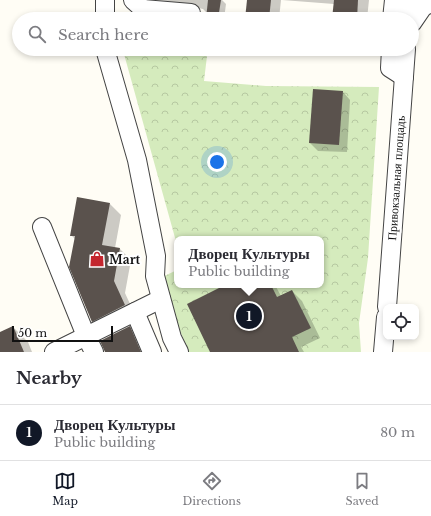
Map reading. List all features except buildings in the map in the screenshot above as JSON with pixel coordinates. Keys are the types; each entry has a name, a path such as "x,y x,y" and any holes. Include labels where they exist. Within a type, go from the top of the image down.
{"street":[{"path":"105,0 105,12"},
{"path":"133,0 143,9 179,12"},
{"path":"393,12 394,0"},
{"path":"408,0 408,12"},
{"path":"419,13 423,7 431,3"},
{"path":"108,56 137,160 156,256 155,276 172,338 179,352"},
{"path":"391,56 390,68 404,77"},
{"name":"Привокзальная площадь","path":"387,304 406,56"},
{"path":"42,227 86,336 94,352"},
{"path":"54,352 161,299"},
{"path":"135,312 152,352"},
{"path":"383,352 384,340"}],"green space":[{"path":"125,56 207,56 204,81 266,86 379,87 368,258 359,323 361,352 189,352 158,279 174,271 174,288 324,288 324,236 175,236"}],"place":[{"name":"Mart","path":"97,259"},
{"name":"Дворец Культуры","path":"249,316"}]}
